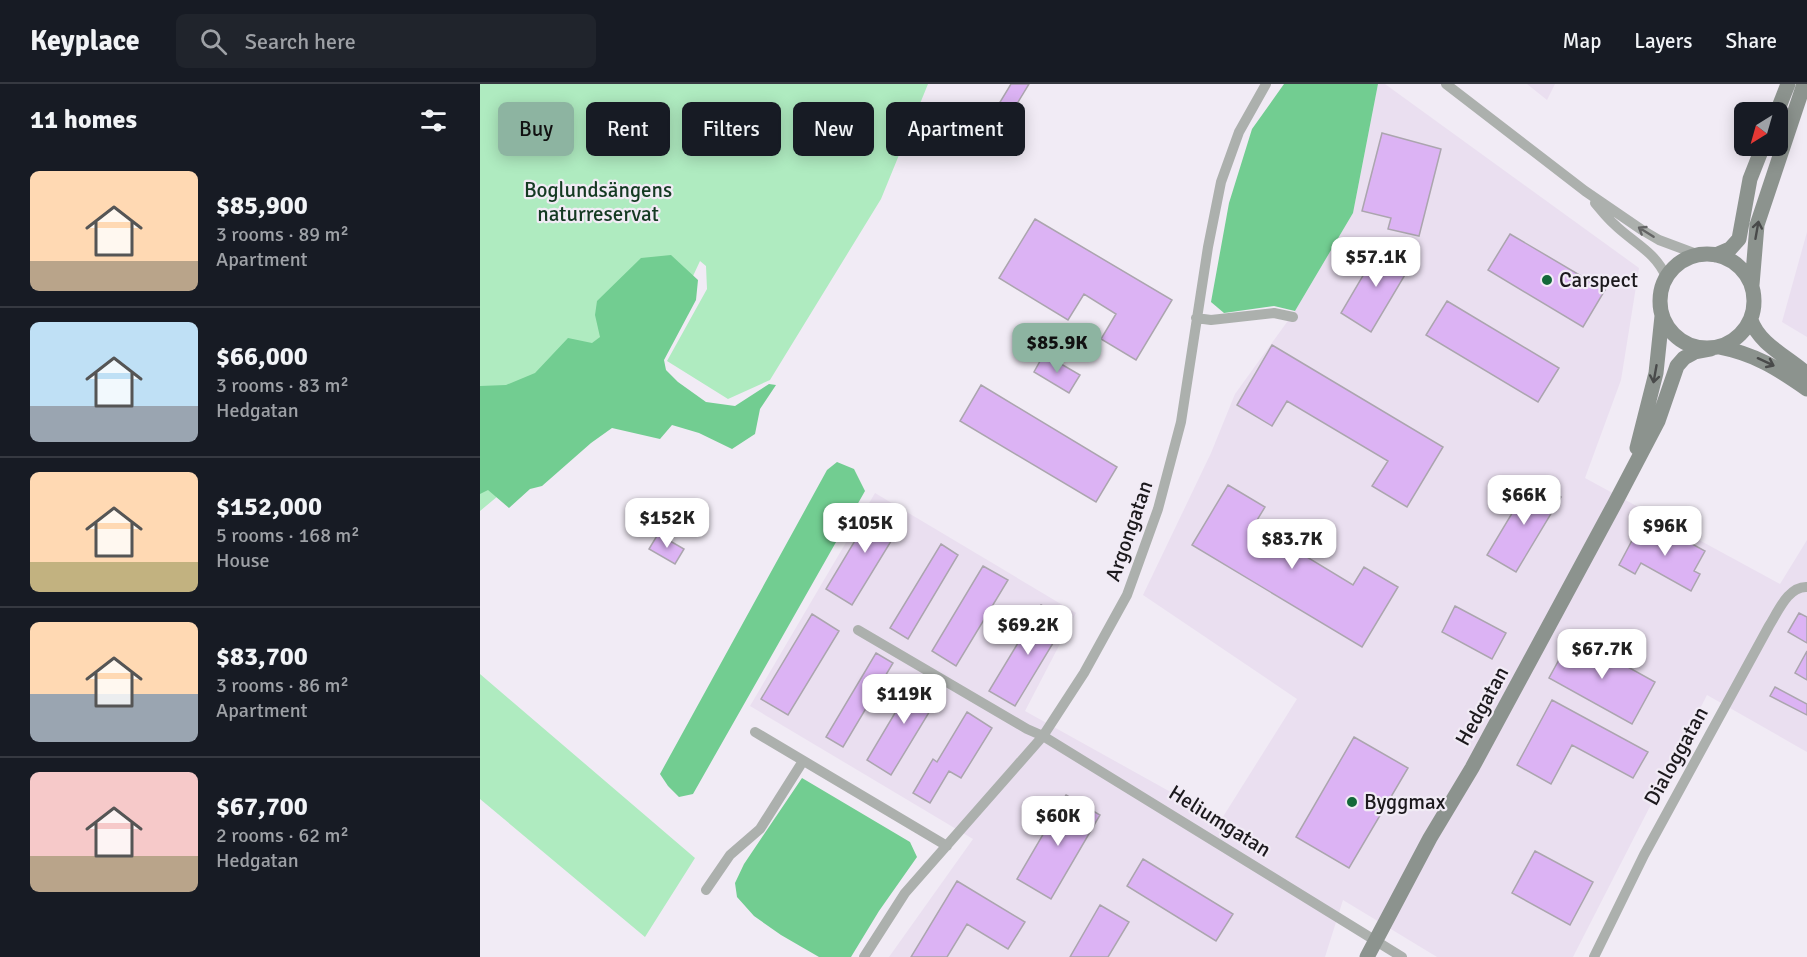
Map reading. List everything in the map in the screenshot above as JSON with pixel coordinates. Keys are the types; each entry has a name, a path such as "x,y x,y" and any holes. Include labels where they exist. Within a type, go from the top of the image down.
{"street":[{"name":"Argongatan","path":"864,957 905,893 1043,736 1107,634 1127,595 1167,480 1181,422 1196,318 1221,182 1239,132 1266,84"},
{"path":"1446,84 1585,191 1659,240 1699,255"},
{"path":"1781,102 1788,84"},
{"path":"1715,348 1740,335 1751,320 1754,303 1753,254 1757,225 1804,84"},
{"path":"1716,255 1730,249 1739,238 1750,179 1759,156"},
{"path":"1585,191 1613,224 1652,254 1661,264 1666,276"},
{"path":"1752,288 1745,273 1733,262 1716,255 1699,255 1688,258 1676,265 1666,276 1660,302 1662,316 1669,330 1679,340 1691,346 1743,352 1775,367 1807,389"},
{"path":"1196,318 1211,320 1274,313 1293,317"},
{"name":"Hedgatan","path":"1630,472 1656,373 1662,316"},
{"path":"1751,320 1754,330 1762,340 1807,374"},
{"name":"Hedgatan","path":"1367,957 1430,838 1512,695 1658,421 1677,366 1684,358 1695,352 1715,348"},
{"name":"Dialoggatan","path":"1594,957 1644,855 1769,626 1791,592 1803,586 1807,587"},
{"path":"858,630 1027,729 1043,736"},
{"path":"755,732 947,846"},
{"name":"Heliumgatan","path":"1043,736 1375,941"},
{"path":"706,890 730,855 760,830 803,761"},
{"path":"1375,941 1402,957"}],"shaded area":[{"path":"1378,84 1385,84 1639,268 1621,380 1585,478 1780,584 1807,540 1807,752 1707,695 1573,957 1437,957 1343,900 1325,957 889,957 973,839 750,706 875,493 1076,613 1025,711 1221,820 1297,699 1143,595 1211,453 1235,394 1295,311 1353,213"},
{"path":"1527,84 1555,84 1547,100"},
{"path":"1807,232 1807,337 1782,322"}],"green space":[{"name":"Boglundsängens naturreservat","path":"480,84 928,84 921,102 886,102 886,156 899,156 881,199 770,380 728,399 667,361 707,289 706,266 700,261 655,358 624,391 480,511"},
{"path":"1284,84 1378,84 1353,213 1295,311 1274,306 1224,313 1211,302 1229,203 1252,129"},
{"path":"671,255 698,280 696,300 664,360 666,370 678,382 706,402 735,406 769,384 776,385 760,409 755,434 732,449 699,433 672,425 660,439 612,428 591,443 542,486 530,489 509,508 488,490 480,494 480,386 506,385 535,373 568,338 592,343 600,337 595,315 597,301 641,258"},
{"path":"837,462 854,469 865,491 693,794 679,797 660,774 827,470"},
{"path":"480,674 695,858 645,937 480,799"},
{"path":"802,778 910,842 917,857 879,911 851,957 819,957 754,916 737,897 735,883 744,864"}],"building":[{"path":"1011,84 1029,84 1018,102 1000,102"},
{"path":"1382,133 1441,149 1419,236 1388,229 1391,218 1362,211"},
{"path":"1035,219 1172,300 1136,360 1101,339 1116,314 1084,294 1068,320 999,278"},
{"name":"Carspect","path":"1510,234 1605,290 1583,327 1488,270"},
{"path":"1381,245 1412,263 1371,332 1341,313"},
{"path":"1447,301 1559,368 1538,402 1426,335"},
{"path":"1272,345 1443,447 1407,507 1372,486 1388,461 1287,401 1272,426 1237,405"},
{"path":"1044,354 1080,375 1069,393 1034,372"},
{"path":"981,385 1117,467 1096,502 960,421"},
{"path":"1532,480 1561,497 1516,572 1487,555"},
{"path":"1228,485 1265,507 1254,525 1353,585 1364,567 1398,587 1362,647 1192,545"},
{"path":"877,504 904,520 852,605 826,589"},
{"path":"1661,527 1705,551 1694,571 1700,574 1691,591 1641,563 1635,574 1619,565 1636,533 1653,542"},
{"path":"658,534 684,549 675,564 649,549"},
{"path":"941,544 958,555 908,639 890,628"},
{"path":"983,566 1008,580 956,666 932,651"},
{"path":"1041,605 1067,620 1015,706 989,691"},
{"path":"1455,606 1506,633 1492,659 1442,632"},
{"path":"1799,613 1807,617 1807,643 1788,632"},
{"path":"812,614 839,631 788,715 761,699"},
{"path":"1572,636 1655,682 1632,724 1549,678"},
{"path":"1807,651 1807,680 1795,673"},
{"path":"876,653 893,663 843,747 826,737"},
{"path":"917,676 942,691 891,775 867,760"},
{"path":"1775,687 1807,704 1807,715 1770,696"},
{"path":"1552,700 1648,752 1633,778 1572,745 1551,784 1517,765"},
{"path":"967,712 992,728 961,778 949,771 930,803 913,793 933,759 937,762"},
{"name":"Byggmax","path":"1354,737 1408,768 1349,868 1296,837"},
{"path":"1066,795 1100,815 1051,899 1017,879"},
{"path":"1535,851 1593,882 1570,925 1512,893"},
{"path":"1143,859 1233,914 1216,941 1127,886"},
{"path":"957,881 1025,922 1008,949 967,924 947,957 911,957"},
{"path":"1100,905 1129,922 1108,957 1070,957"}],"place":[{"name":"Carspect","path":"1547,280"},
{"name":"Byggmax","path":"1352,802"}]}
